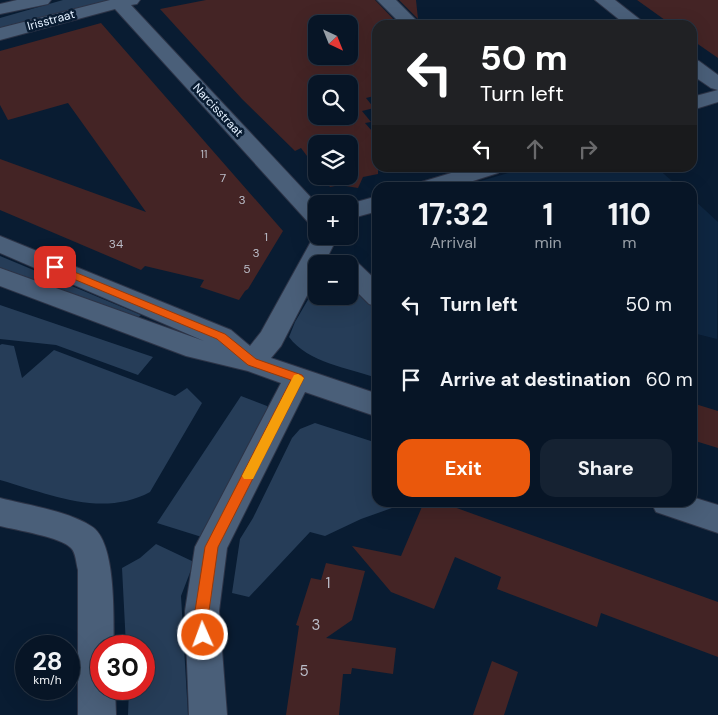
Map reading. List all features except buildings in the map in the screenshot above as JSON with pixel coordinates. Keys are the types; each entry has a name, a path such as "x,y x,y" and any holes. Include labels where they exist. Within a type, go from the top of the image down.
{"street":[{"path":"11,5 42,0"},
{"path":"386,0 407,20"},
{"path":"604,0 631,20"},
{"name":"Irisstraat","path":"0,34 125,1"},
{"name":"Narcisstraat","path":"125,1 308,208"},
{"path":"697,69 718,84"},
{"path":"697,102 718,96"},
{"path":"445,182 477,172"},
{"path":"358,209 372,205"},
{"path":"0,244 221,337 252,362"},
{"path":"252,362 271,339 319,245"},
{"path":"327,245 336,255"},
{"path":"0,277 196,349 252,362 372,404"},
{"path":"358,278 372,292"},
{"path":"208,715 202,611 212,547 298,378"},
{"path":"681,507 718,520"},
{"path":"0,512 50,524 81,536 88,545 95,570 96,715"}],"shaded area":[{"path":"63,0 120,0 0,31 0,18"},
{"path":"512,172 662,172 673,182 477,182"},
{"path":"697,203 718,222 717,339 697,334"},
{"path":"0,256 141,315 136,319 0,268"},
{"path":"358,282 372,297 372,376 318,359 297,346 289,337 308,300 308,305 358,305"},
{"path":"0,305 153,357 138,375 56,345 0,339"},
{"path":"0,345 14,346 22,378 54,350 175,396 187,388 202,403 150,492 132,500 94,503 56,497 0,480"},
{"path":"241,396 267,406 273,420 205,538 157,523"},
{"path":"315,423 372,441 372,507 395,507 361,519 325,536 310,532 249,597 232,593 240,539 253,518 292,438 300,429"},
{"path":"156,544 194,562 181,596 188,715 128,715 129,700 155,700 155,635 125,635 122,568 140,558"}],"slow traffic":[{"path":"248,476 298,378"}],"route":[{"path":"55,267 221,337 252,362 298,378 212,547 202,611 203,635"}]}
